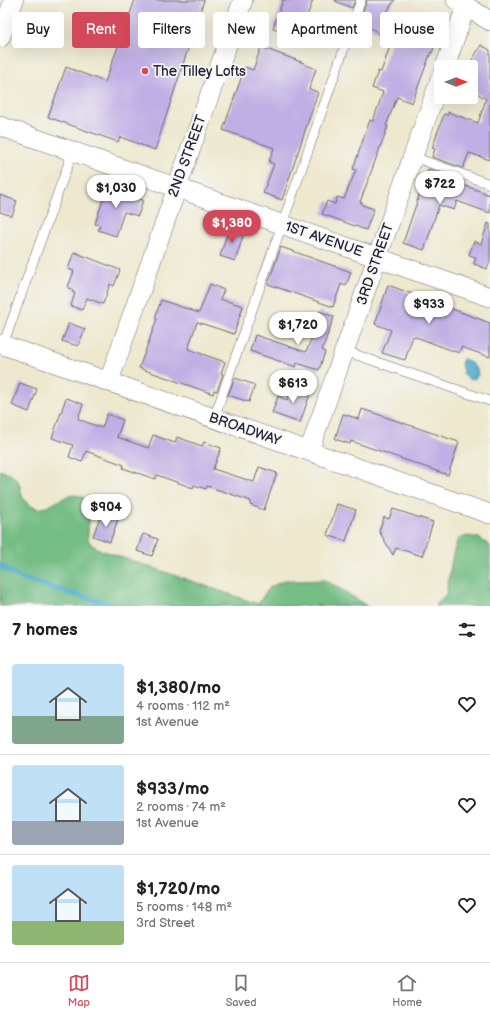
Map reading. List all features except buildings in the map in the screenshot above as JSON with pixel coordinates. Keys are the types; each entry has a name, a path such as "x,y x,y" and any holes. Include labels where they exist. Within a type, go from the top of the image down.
{"street":[{"path":"0,38 14,0"},
{"name":"2ND STREET","path":"108,381 243,0"},
{"path":"447,60 461,3 490,21"},
{"name":"3RD STREET","path":"309,451 434,97"},
{"name":"1ST AVENUE","path":"0,126 490,296"},
{"name":"BROADWAY","path":"1,344 490,514"}],"lane":[{"path":"214,418 360,0"},
{"path":"1,344 73,151"},
{"path":"413,157 490,184"},
{"path":"345,351 490,401"}],"green space":[{"path":"0,470 11,474 16,479 23,497 28,504 33,507 45,508 63,498 75,495 85,499 89,506 88,540 92,545 101,550 258,604 269,588 285,580 324,580 367,606 0,606"},
{"path":"468,536 479,538 490,546 490,606 435,606 446,594 453,554 458,539"}],"water":[{"path":"463,359 468,361 477,369 478,375 475,379 470,380 464,375 461,364"}],"waterway":[{"path":"0,566 21,578 117,606"}],"place":[{"name":"The Tilley Lofts","path":"145,71"}]}
